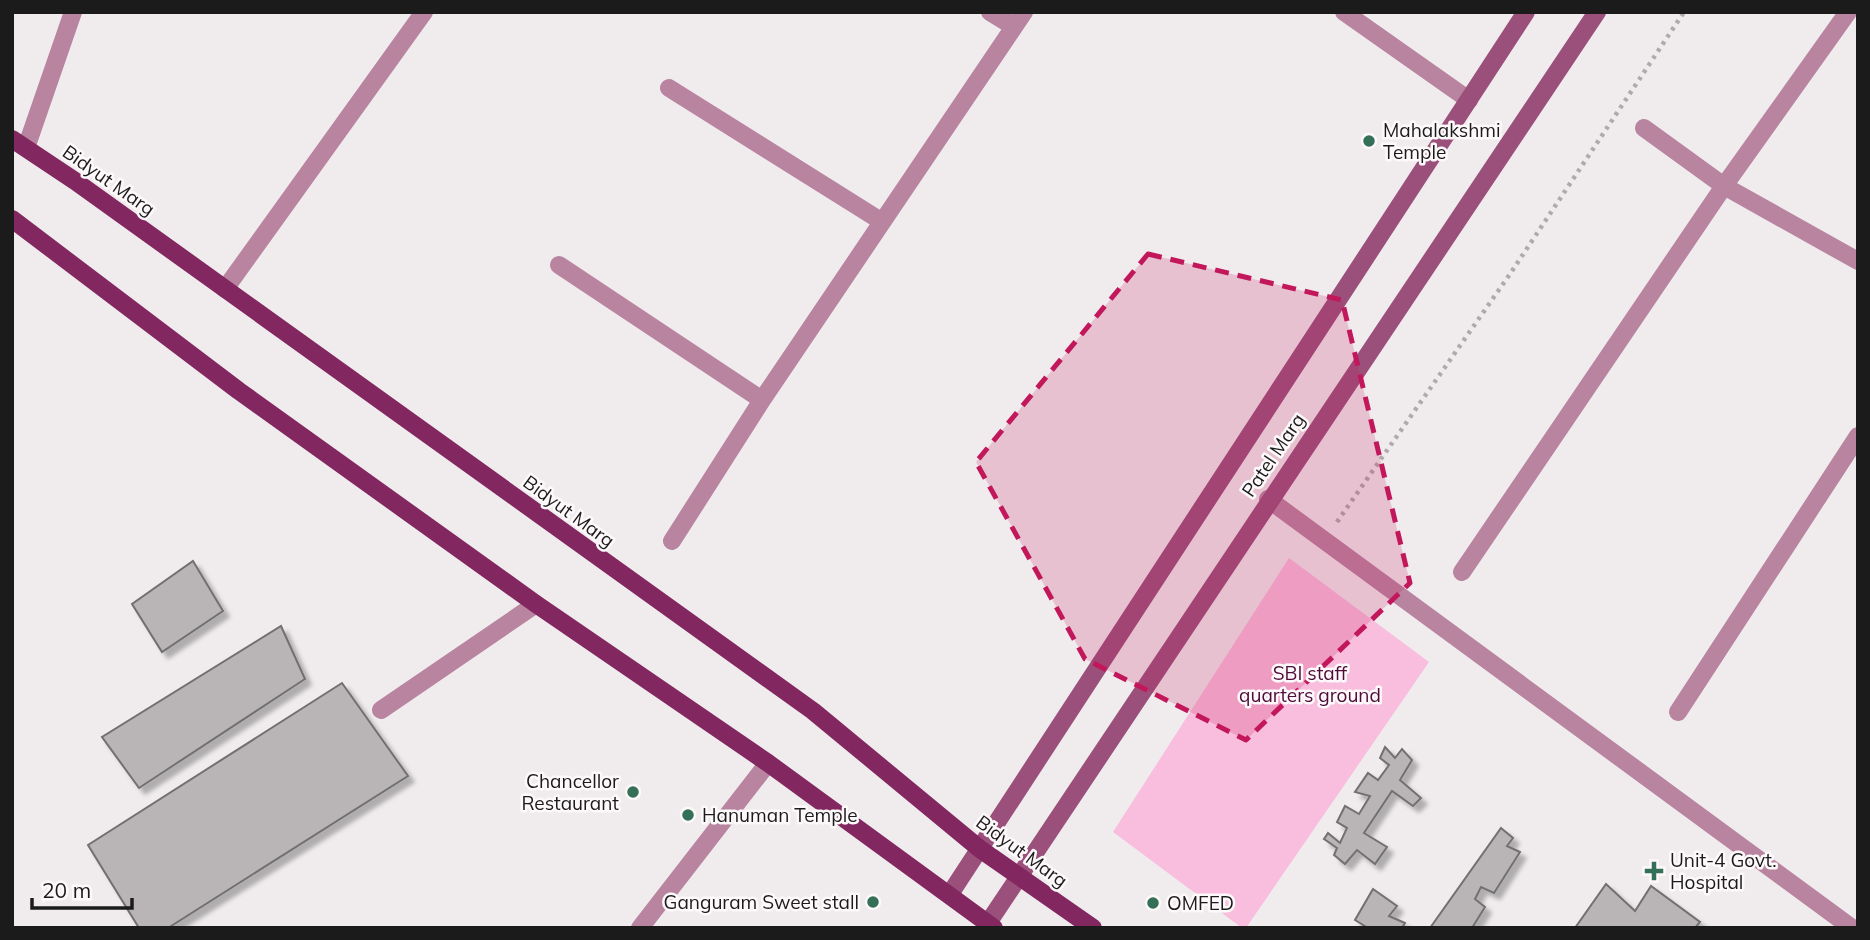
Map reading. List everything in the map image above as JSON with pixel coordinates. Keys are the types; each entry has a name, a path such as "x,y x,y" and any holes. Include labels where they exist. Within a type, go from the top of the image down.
{"main road":[{"name":"Bidyut Marg","path":"19,144 813,710 980,849 1093,928"},
{"path":"12,219 239,391 536,604 768,763 991,925"}],"street":[{"path":"19,144 73,12"},
{"path":"225,289 424,12"},
{"path":"672,541 762,400 1018,19 990,12"},
{"path":"1344,12 1469,100"},
{"name":"Patel Marg","path":"980,849 1526,12"},
{"name":"Patel Marg","path":"991,925 1268,499 1597,12"},
{"path":"1462,572 1724,186 1847,12"},
{"path":"668,88 881,221"},
{"path":"1644,128 1724,186 1858,261"},
{"path":"559,265 762,400"},
{"path":"1678,712 1858,436"},
{"path":"1268,499 1852,928"},
{"path":"381,710 536,604"},
{"path":"640,928 768,763"},
{"path":"950,894 980,849"}],"path":[{"path":"1325,540 1510,274 1684,12"}],"highlighted area":[{"path":"1148,254 1342,300 1410,583 1246,740 1085,659 976,462"}],"green space":[{"name":"SBI staff quarters ground","path":"1289,558 1429,662 1246,928 1242,928 1113,832"}],"building":[{"path":"193,561 223,611 162,652 132,604"},
{"path":"281,626 305,679 139,788 102,737"},
{"path":"342,683 408,776 168,928 139,928 88,845"},
{"path":"1385,747 1395,758 1402,749 1412,760 1400,780 1421,798 1413,806 1392,791 1364,833 1387,847 1375,864 1357,850 1345,864 1334,855 1337,848 1324,839 1328,833 1340,843 1347,828 1337,822 1345,806 1359,814 1370,796 1355,792 1368,773 1378,780 1389,765 1380,758"},
{"path":"1501,828 1513,838 1507,846 1520,852 1494,893 1481,887 1475,899 1485,907 1472,928 1430,928"},
{"path":"1606,884 1635,911 1651,886 1700,922 1695,928 1575,928"},
{"path":"1373,889 1397,906 1389,916 1405,923 1402,928 1368,928 1355,920"}],"place":[{"name":"Mahalakshmi Temple","path":"1369,141"},
{"name":"Chancellor Restaurant","path":"633,792"},
{"name":"Hanuman Temple","path":"688,815"},
{"name":"Unit-4 Govt. Hospital","path":"1654,871"},
{"name":"Ganguram Sweet stall","path":"873,902"},
{"name":"OMFED","path":"1153,903"}]}
